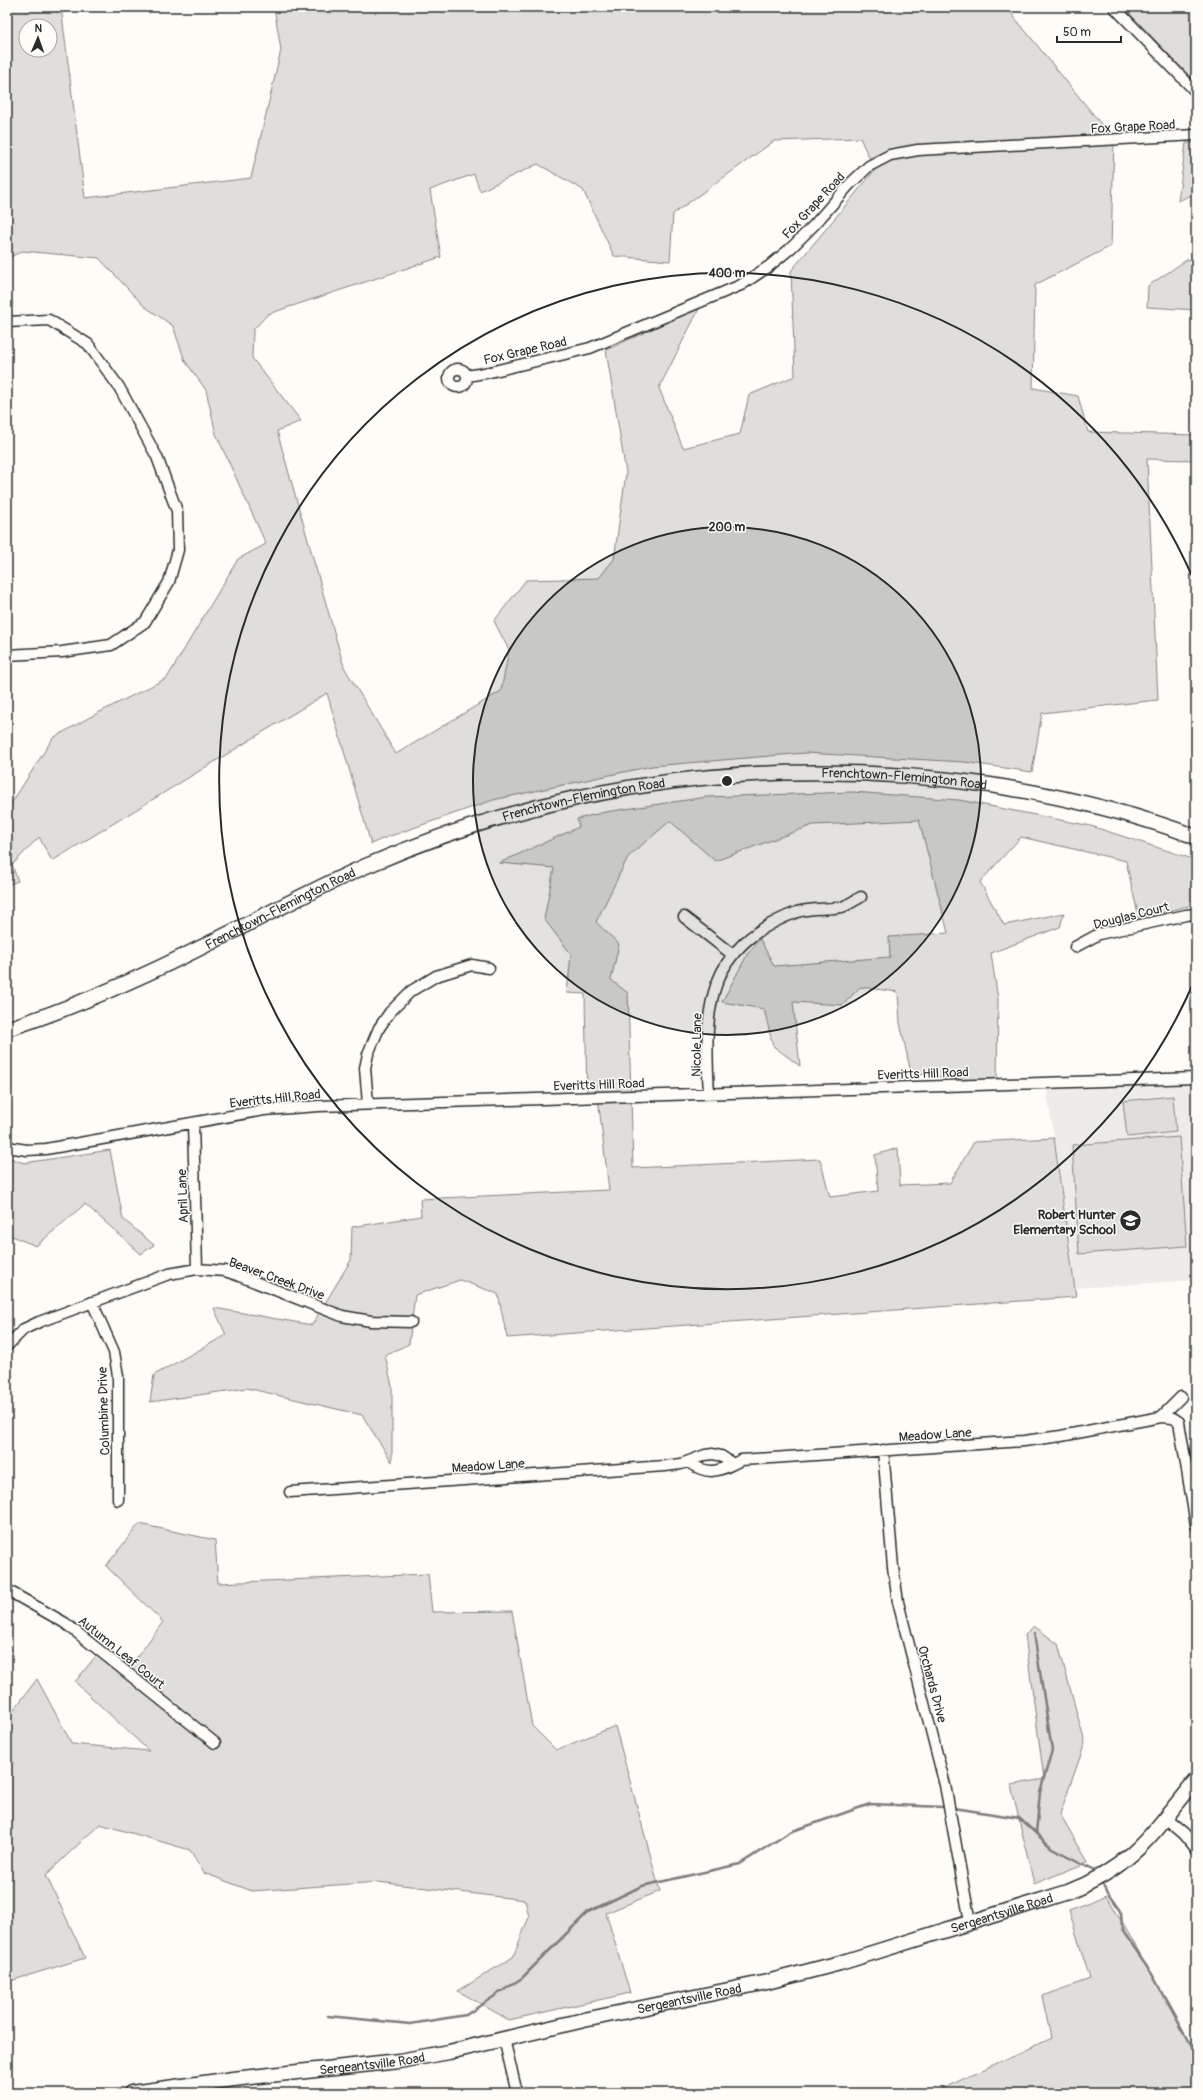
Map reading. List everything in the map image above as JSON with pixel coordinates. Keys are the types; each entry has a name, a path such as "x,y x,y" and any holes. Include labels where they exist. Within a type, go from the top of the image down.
{"main road":[{"name":"Frenchtown-Flemington Road","path":"7,1029 116,988 344,876 436,838 529,809 647,784 707,777 780,772 854,772 945,779 1012,788 1071,800 1116,812 1196,837"},
{"name":"Sergeantsville Road","path":"131,2093 233,2079 399,2061 504,2040 584,2020 767,1982 840,1963 1062,1894 1102,1877 1128,1859 1165,1818 1196,1780"}],"street":[{"path":"1114,7 1196,92"},
{"name":"Fox Grape Road","path":"467,376 490,372 590,348 741,285 768,268 800,240 850,184 869,166 890,155 918,150 1196,135"},
{"path":"7,322 49,320 88,344 119,387 157,457 177,511 178,550 169,582 145,622 111,645 62,652 7,655"},
{"name":"Nicole Lane","path":"709,1094 706,1038 711,998 721,973 733,955 748,939 785,917 811,908 842,906 861,897"},
{"name":"Douglas Court","path":"1075,947 1098,934 1196,914"},
{"path":"684,916 733,955"},
{"path":"368,1104 365,1068 368,1054 379,1028 390,1012 412,991 436,976 472,965 489,968"},
{"name":"Everitts Hill Road","path":"7,1147 27,1150 46,1149 264,1110 368,1104 1196,1078"},
{"name":"April Lane","path":"193,1123 197,1269"},
{"name":"Beaver Creek Drive","path":"7,1346 24,1329 39,1322 169,1274 197,1269 224,1271 237,1275 342,1316 370,1321 411,1322"},
{"name":"Columbine Drive","path":"92,1302 114,1352 118,1376 118,1500"},
{"path":"1161,1417 1181,1398"},
{"path":"1161,1417 1173,1418 1179,1422 1196,1525"},
{"name":"Meadow Lane","path":"688,1462 707,1472 714,1472 741,1460 1024,1441 1061,1436 1161,1417"},
{"name":"Orchards Drive","path":"882,1450 893,1566 898,1602 945,1785 970,1922"},
{"name":"Meadow Lane","path":"290,1492 665,1466 688,1462 705,1455 713,1454 721,1456 733,1464"},
{"name":"Autumn Leaf Court","path":"7,1590 65,1623 214,1743"},
{"path":"1165,1818 1184,1834 1196,1849"},
{"path":"504,2040 517,2093"}],"shaded area":[{"path":"7,7 61,7 85,198 251,178 281,50 274,7 1006,7 1114,140 1111,246 1035,285 1033,388 1078,396 1088,432 1196,435 1196,460 1147,459 1158,700 1042,713 1032,772 964,762 805,753 652,766 493,800 371,844 327,693 52,861 39,837 12,865 18,881 7,885 7,810 53,738 90,717 167,678 238,559 266,544 216,434 206,390 185,361 173,326 144,306 99,258 22,251 7,259","holes":["860,138 875,170 791,271 795,376 749,395 740,434 683,448 659,388 700,307 606,350 626,473 614,559 599,578 526,580 494,621 509,650 501,691 396,754 344,667 277,431 301,421 252,358 253,330 268,314 441,257 430,190 474,174 480,191 538,164 583,190 614,256 670,261 673,214 774,141"]},
{"path":"1124,7 1196,7 1196,83 1133,17"},
{"path":"1186,143 1196,143 1196,193 1178,201"},
{"path":"1188,259 1196,263 1196,310 1147,307 1148,286"},
{"path":"853,792 959,800 1091,826 1196,860 1196,904 1139,919 1126,861 1021,837 980,882 1004,925 1064,913 1060,927 991,953 998,999 997,1084 911,1073 900,1023 898,992 860,987 843,1005 793,1002 800,1066 773,1046 764,1009 722,1002 748,953 760,939 774,966 890,957 889,937 948,933 919,820 813,825 715,861 670,821 628,857 596,922 619,944 611,980 628,993 633,1168 820,1159 830,1197 878,1191 875,1155 898,1148 900,1185 950,1183 974,1142 1054,1138 1076,1297 507,1338 498,1294 460,1280 415,1295 409,1344 385,1355 392,1386 392,1462 362,1415 247,1388 150,1402 154,1375 226,1335 214,1308 312,1325 351,1260 352,1227 421,1216 420,1199 609,1190 598,1098 587,1098 585,994 567,993 571,954 544,919 554,868 499,863 579,827 577,819 605,812 707,797"},
{"name":"Robert Hunter Elementary School","path":"1196,1081 1196,1280 1075,1288 1046,1086"},
{"path":"1173,1096 1176,1132 1127,1137 1123,1101"},
{"path":"1179,1137 1187,1246 1079,1254 1072,1145"},
{"path":"110,1150 123,1219 154,1245 141,1254 85,1204 36,1246 7,1234 7,1157 24,1163"},
{"path":"139,1524 215,1540 218,1583 428,1574 432,1612 512,1611 532,1726 556,1750 615,1726 660,1891 606,1913 630,1993 509,2020 458,1991 513,1957 529,1917 525,1900 378,1882 252,1891 204,1873 190,1850 100,1824 46,1875 85,1958 7,1982 7,1719 37,1679 72,1744 149,1751 75,1682 99,1652 125,1673 163,1622 106,1566"},
{"path":"1034,1626 1058,1644 1085,1743 1060,1814 1088,1862 1034,1884 1011,1785 1044,1779 1025,1635"},
{"path":"1107,1896 1196,2052 1196,2093 933,2093 1051,2038 1042,1996 1090,1979 1069,1911"}],"waterway":[{"path":"1034,1633 1052,1750 1040,1792 1036,1834"},
{"path":"328,2016 410,2024 466,2015 522,1978 588,1912 642,1886 740,1864 790,1832 870,1804 943,1807"},
{"path":"954,1808 1019,1818 1052,1848 1093,1869 1096,1874"},
{"path":"1102,1884 1121,1911 1122,1930 1147,1966 1196,2055"}],"place":[{"name":"Robert Hunter Elementary School","path":"1131,1221"}]}
